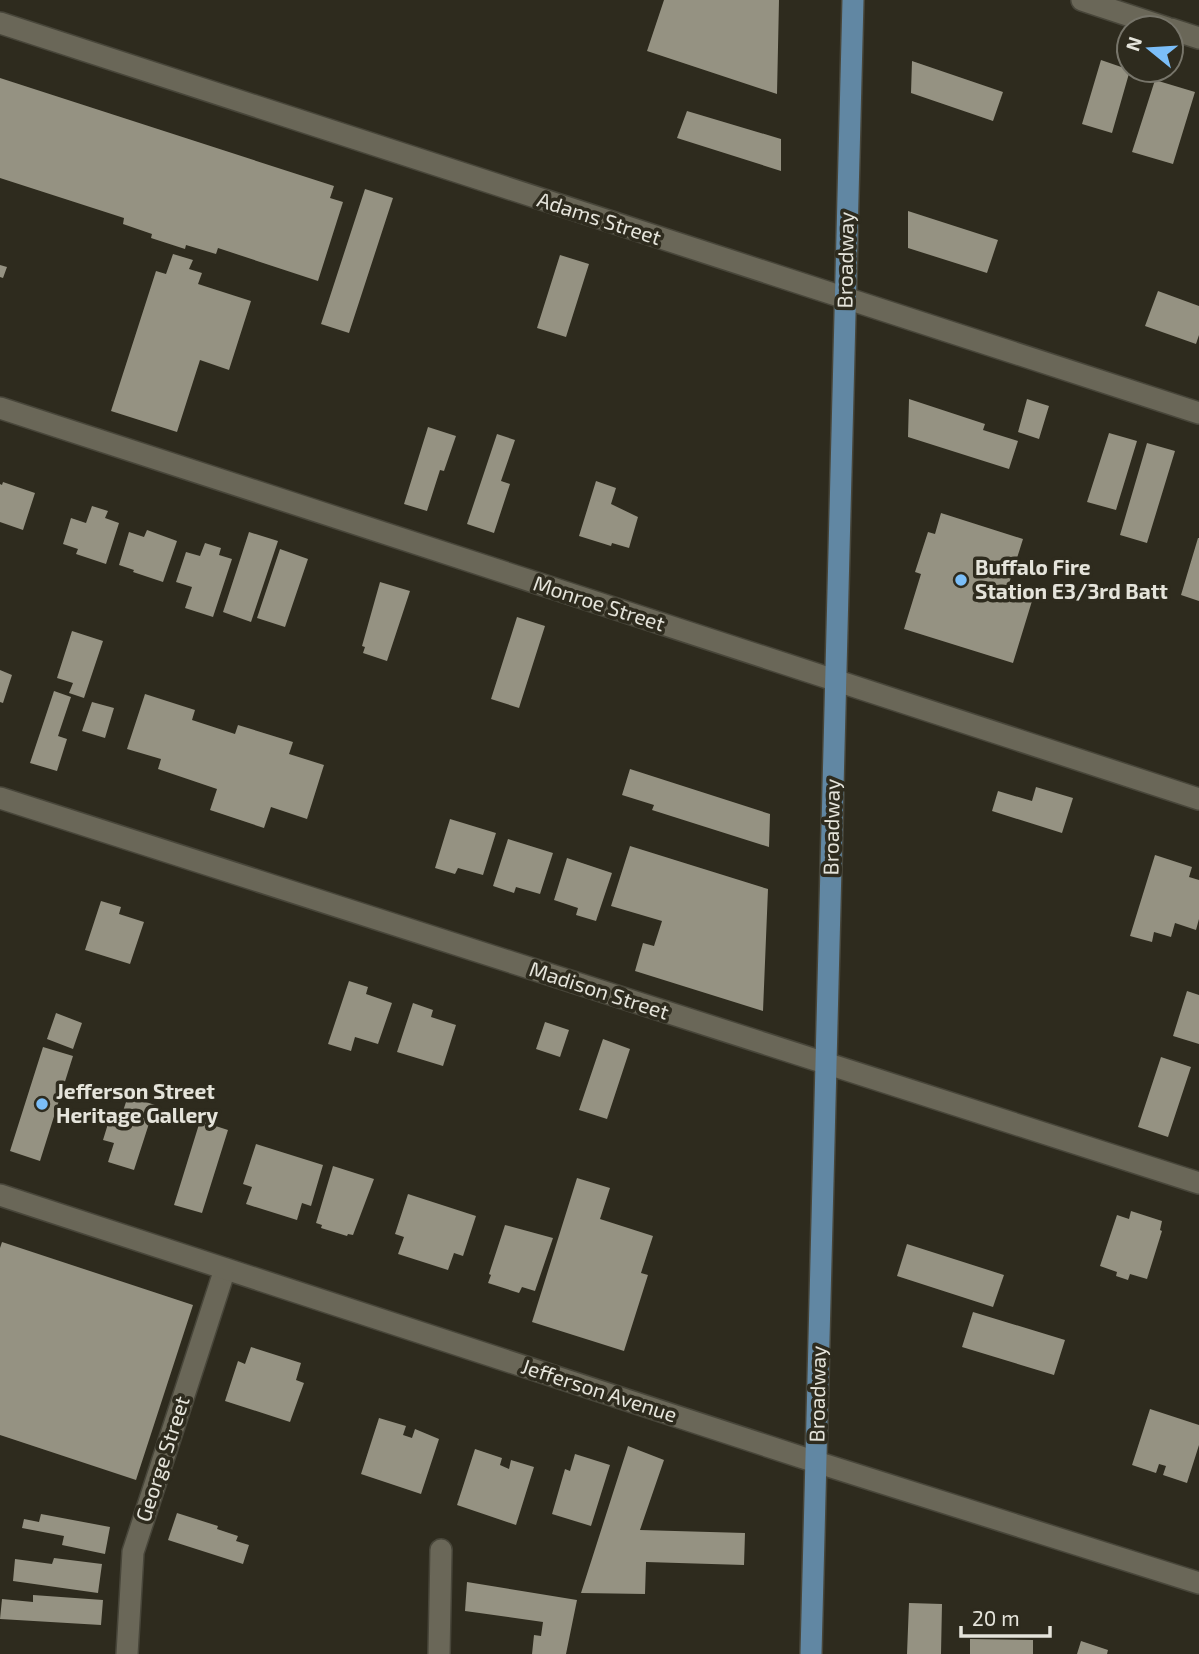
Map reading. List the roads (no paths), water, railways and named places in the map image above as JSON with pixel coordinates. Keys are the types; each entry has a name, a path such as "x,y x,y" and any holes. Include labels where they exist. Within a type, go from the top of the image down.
{"main road":[{"name":"Broadway","path":"811,1654 853,0"}],"street":[{"path":"1082,0 1124,14"},
{"name":"Adams Street","path":"0,23 1199,413"},
{"name":"Monroe Street","path":"0,408 314,509 836,683 1199,799"},
{"name":"Madison Street","path":"0,798 1199,1183"},
{"name":"Jefferson Avenue","path":"0,1195 816,1462 1199,1583"},
{"name":"George Street","path":"127,1654 133,1552 225,1269"},
{"path":"439,1654 441,1550"}],"place":[{"name":"Buffalo Fire Station E3/3rd Batt","path":"961,580"},
{"name":"Jefferson Street Heritage Gallery","path":"42,1104"}]}
